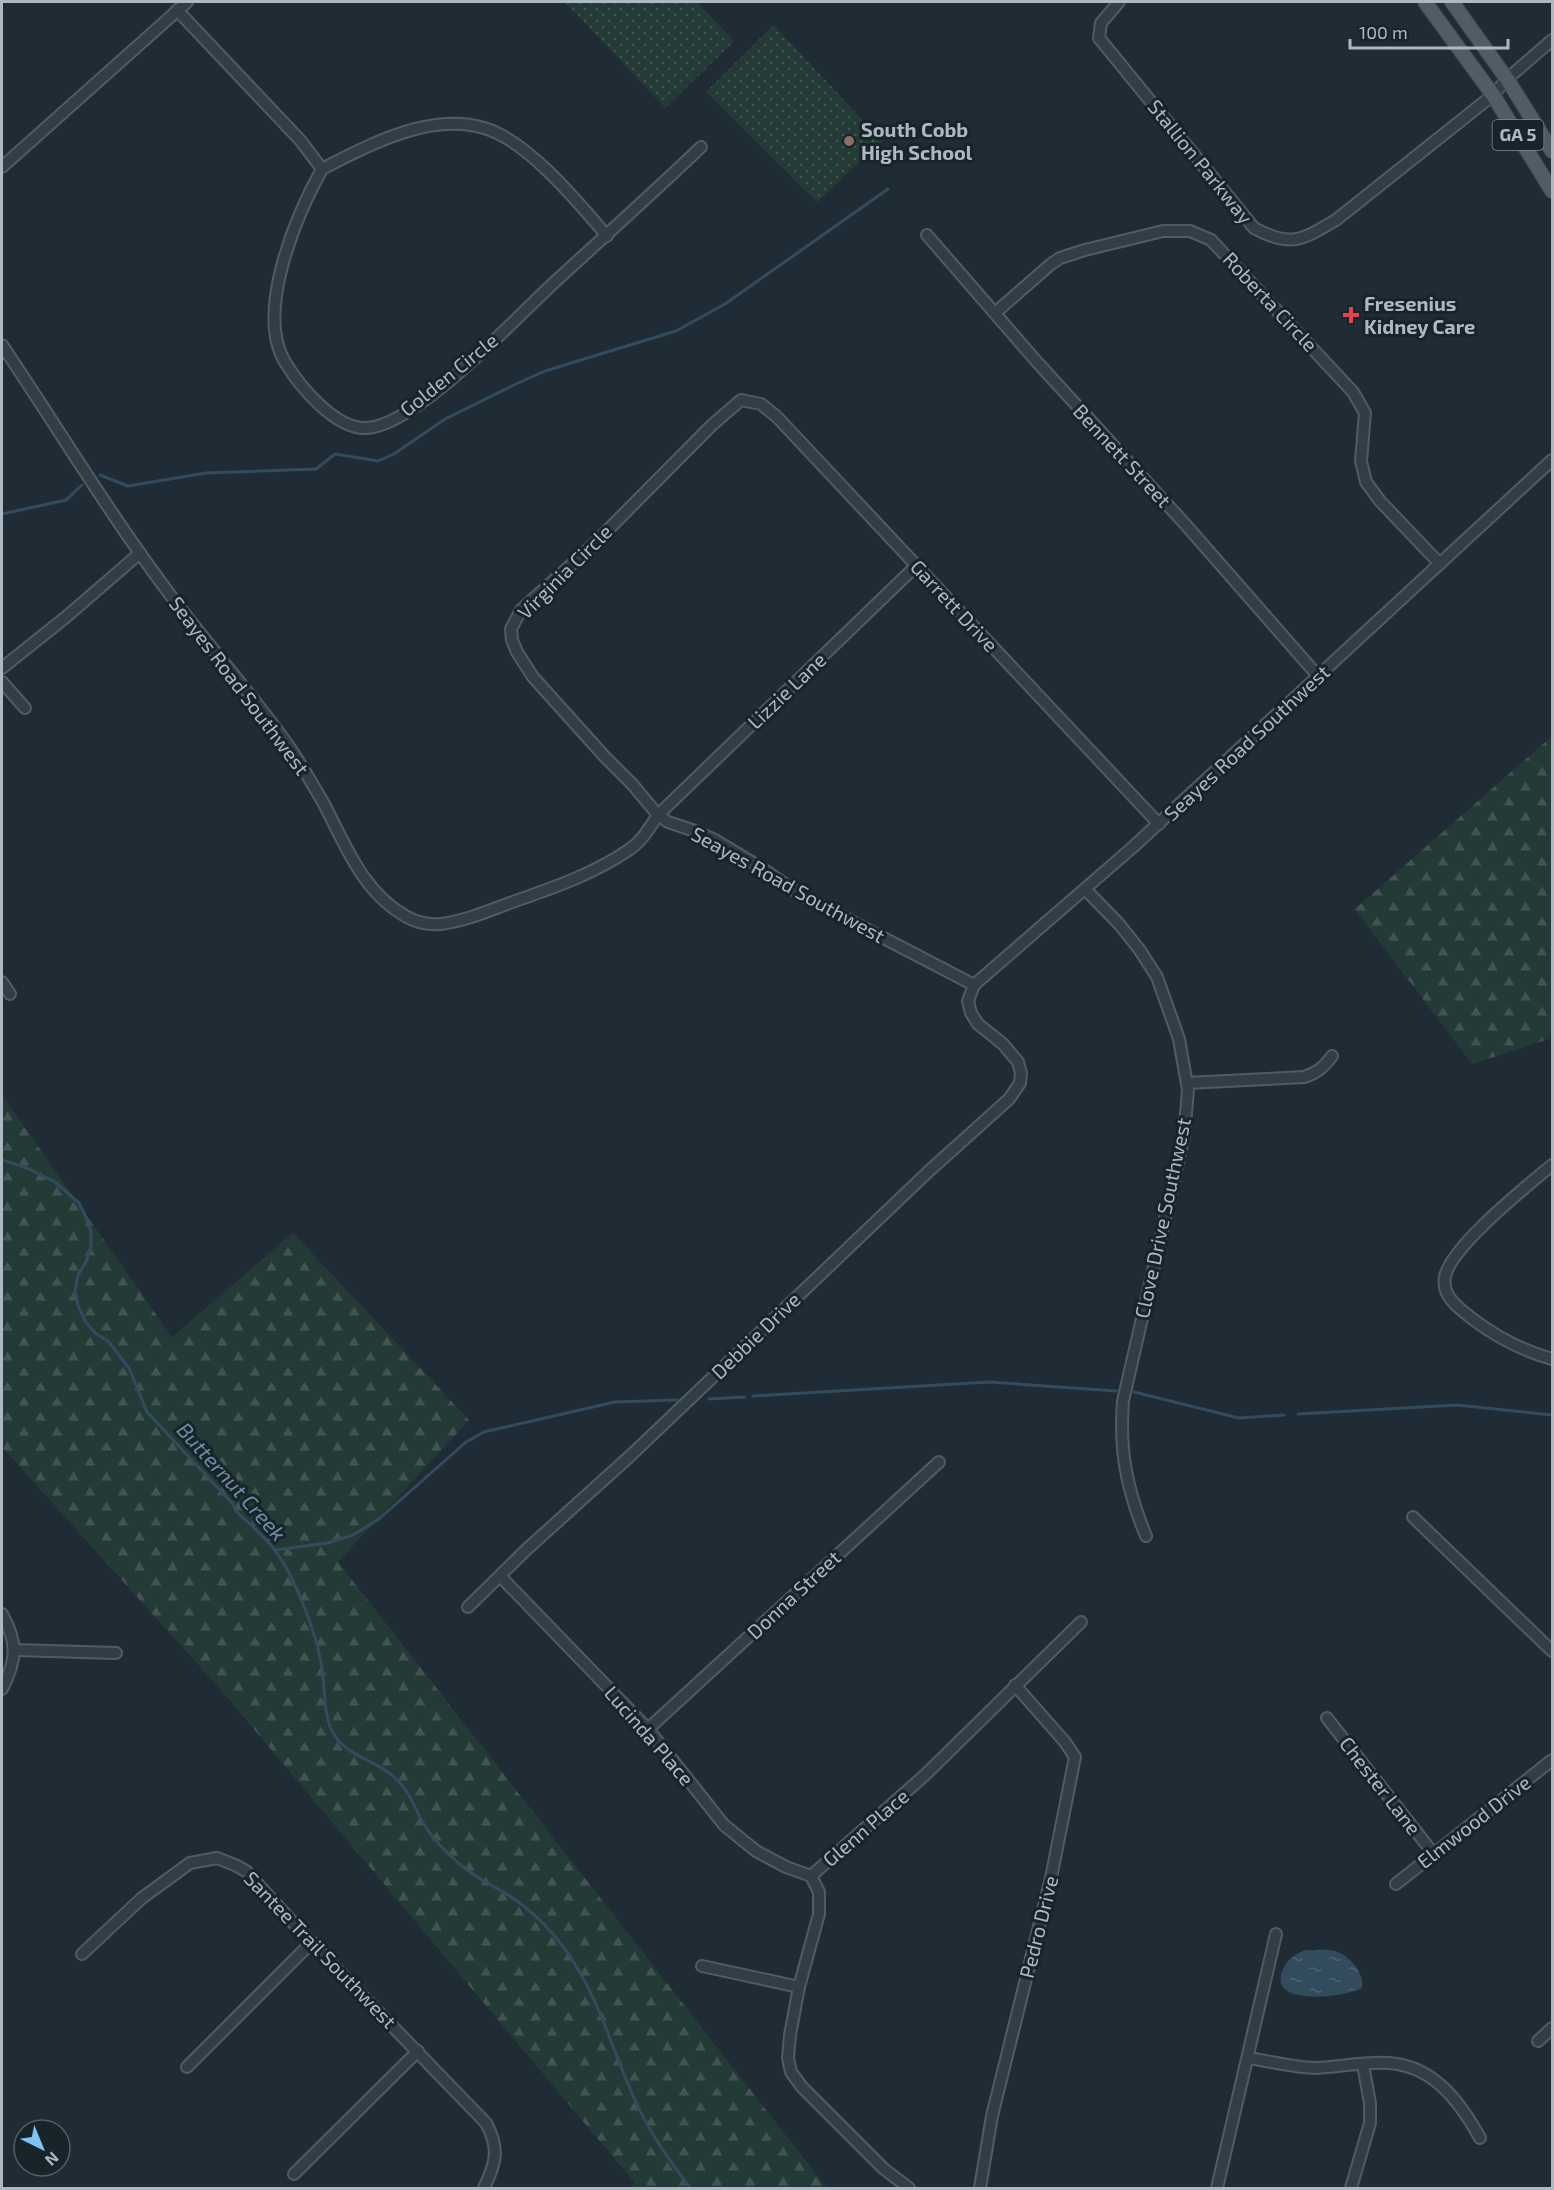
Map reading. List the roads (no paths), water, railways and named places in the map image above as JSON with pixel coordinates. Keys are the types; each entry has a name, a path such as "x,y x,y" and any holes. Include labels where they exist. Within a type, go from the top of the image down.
{"main road":[{"name":"GA 5","path":"1425,2 1492,95 1552,191"},
{"name":"GA 5","path":"1452,2 1506,79 1552,151"}],"street":[{"path":"2,167 187,2"},
{"name":"Stallion Parkway","path":"1119,2 1101,23 1098,38 1254,228 1272,238 1291,241 1309,236 1336,219 1492,95 1506,79 1552,40"},
{"path":"177,10 300,140 322,170 398,134 433,126 470,125 485,128 512,142 539,163 607,236"},
{"name":"Golden Circle","path":"322,170 300,216 283,266 274,302 276,342 287,365 312,396 344,424 357,428 368,428 389,422 434,393 701,147"},
{"name":"Roberta Circle","path":"995,313 1051,264 1060,258 1085,249 1163,231 1190,231 1211,240 1353,392 1365,413 1360,461 1366,482 1380,501 1440,564"},
{"name":"Bennett Street","path":"927,235 1037,362 1185,524 1318,676"},
{"name":"Seayes Road Southwest","path":"2,345 171,597 291,750 320,796 342,842 362,875 384,903 409,918 423,923 439,924 461,920 572,880 631,849 658,815 668,822 714,840 801,895 974,985 1086,890 1159,824 1552,460"},
{"name":"Garrett Drive","path":"741,400 761,404 777,417 1159,824"},
{"name":"Virginia Circle","path":"658,815 533,677 517,652 512,639 512,629 521,610 591,547 712,425 741,400"},
{"path":"2,668 140,553"},
{"name":"Lizzie Lane","path":"658,815 916,566"},
{"path":"2,682 25,708"},
{"name":"Clove Drive Southwest","path":"1086,890 1119,924 1157,977 1173,1017 1187,1083 1184,1136 1123,1401 1122,1439 1127,1485 1146,1536"},
{"path":"2,982 10,994"},
{"name":"Debbie Drive","path":"468,1607 921,1179 1009,1099 1017,1089 1021,1073 1018,1062 978,1024 971,1013 968,1001 974,985"},
{"path":"1187,1083 1304,1077 1315,1074 1326,1065 1332,1056"},
{"path":"1552,1165 1468,1240 1453,1260 1445,1278 1447,1293 1457,1308 1492,1334 1535,1354 1552,1359"},
{"name":"Donna Street","path":"648,1729 939,1462"},
{"path":"1413,1517 1552,1651"},
{"name":"Lucinda Place","path":"500,1576 648,1729 724,1825 756,1851 786,1867 811,1876"},
{"path":"2,1614 12,1635 15,1650 8,1677 2,1689"},
{"name":"Glenn Place","path":"909,2188 884,2169 802,2087 791,2072 788,2058 790,2036 799,1987 819,1914 819,1892 811,1876 926,1775 1081,1622"},
{"path":"15,1650 116,1653"},
{"name":"Pedro Drive","path":"980,2188 992,2116 1052,1878 1075,1757 1065,1742 1015,1685"},
{"name":"Chester Lane","path":"1327,1718 1433,1854"},
{"name":"Elmwood Drive","path":"1396,1884 1552,1760"},
{"name":"Santee Trail Southwest","path":"81,1954 142,1898 190,1863 217,1858 235,1864 246,1871 477,2111 495,2139 496,2157 484,2188"},
{"path":"1217,2188 1276,1934"},
{"path":"187,2067 312,1942"},
{"path":"702,1966 799,1987"},
{"path":"1538,2041 1552,2028"},
{"path":"294,2174 418,2051"},
{"path":"1248,2058 1312,2068 1390,2063 1420,2070 1440,2082 1466,2112 1480,2138"},
{"path":"1352,2188 1370,2123 1370,2103 1363,2065"}],"water":[{"path":"1305,1950 1332,1950 1346,1956 1361,1976 1362,1988 1326,1996 1297,1995 1287,1991 1281,1983 1282,1972 1291,1958"}],"waterway":[{"path":"100,475 128,486 206,473 316,469 335,454 378,461 394,454 445,419 545,371 676,331 725,304 888,189"},
{"path":"2,514 66,500 82,485"},
{"name":"Butternut Creek","path":"2,1160 27,1168 55,1182 79,1203 91,1232 91,1247 78,1275 75,1291 78,1306 85,1321 95,1333 108,1341 129,1368 147,1412 233,1504 236,1511 270,1544 282,1560 303,1603 314,1634 321,1662 327,1717 333,1733 353,1753 386,1771 399,1782 439,1845 478,1877 518,1902 553,1934 581,1974 591,1994 635,2100 647,2123 690,2188"},
{"path":"753,1396 989,1382 1116,1391"},
{"path":"1134,1392 1239,1418 1284,1415"},
{"path":"709,1399 745,1397"},
{"path":"275,1550 327,1543 353,1535 379,1519 466,1442 484,1432 615,1402 677,1400"},
{"path":"1298,1414 1457,1405 1552,1415"}],"place":[{"name":"South Cobb High School","path":"849,141"},
{"name":"Fresenius Kidney Care","path":"1351,315"}]}
